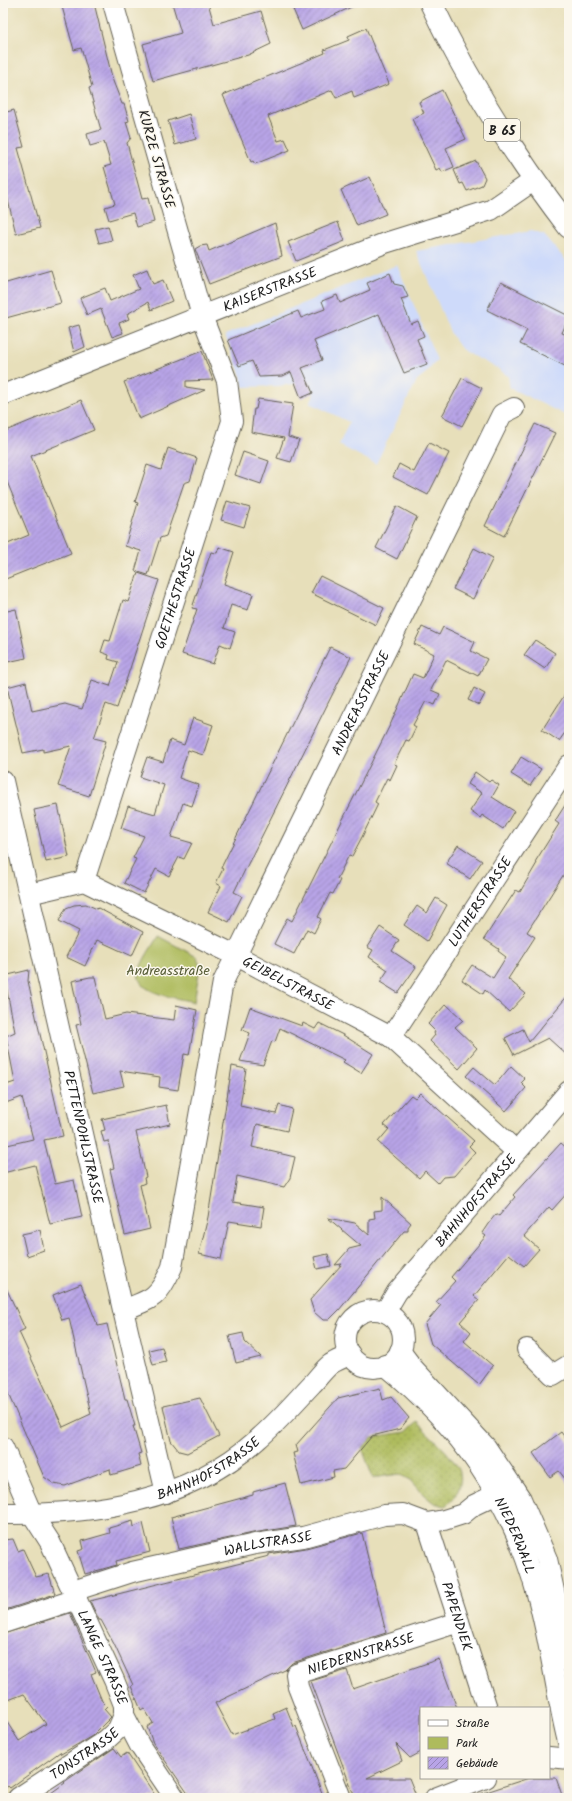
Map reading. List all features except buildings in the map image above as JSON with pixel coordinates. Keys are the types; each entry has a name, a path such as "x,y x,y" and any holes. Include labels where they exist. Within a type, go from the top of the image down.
{"main road":[{"name":"B 65","path":"431,3 471,80 533,180 569,227"}],"street":[{"name":"KURZE STRASSE","path":"113,3 202,316"},
{"name":"KAISERSTRASSE","path":"4,390 202,316 385,242 491,210 533,180"},
{"name":"GOETHESTRASSE","path":"84,881 232,421 227,381 202,316"},
{"name":"ANDREASSTRASSE","path":"123,1310 146,1302 162,1289 172,1267 223,982 502,414 514,408"},
{"name":"LUTHERSTRASSE","path":"391,1037 569,765"},
{"name":"PETTENPOHLSTRASSE","path":"3,781 166,1493"},
{"path":"29,894 84,881"},
{"name":"GEIBELSTRASSE","path":"84,881 235,955 391,1037 516,1151"},
{"name":"BAHNHOFSTRASSE","path":"385,1312 397,1292 516,1151 569,1092"},
{"path":"368,1310 385,1312 393,1317 399,1324 402,1333 400,1351 394,1360 385,1365 369,1367 355,1360 350,1354 345,1341 345,1334 353,1319 368,1310"},
{"path":"527,1349 553,1375 569,1365"},
{"name":"NIEDERWALL","path":"400,1351 413,1368 486,1447 506,1492 547,1559 569,1659"},
{"name":"BAHNHOFSTRASSE","path":"3,1514 65,1513 145,1499 166,1493 200,1478 236,1457 274,1424 330,1365 350,1354"},
{"name":"NIEDERWALL","path":"385,1365 421,1397 449,1427 480,1466 506,1492 521,1547 537,1594 569,1746"},
{"name":"LANGE STRASSE","path":"3,1447 32,1514 50,1542 75,1595 124,1705 124,1715 140,1746 175,1798"},
{"path":"427,1524 463,1514 474,1505 506,1492"},
{"name":"WALLSTRASSE","path":"3,1624 132,1572 255,1544 303,1537 384,1516 404,1514 427,1524"},
{"name":"PAPENDIEK","path":"427,1524 487,1707"},
{"name":"NIEDERNSTRASSE","path":"341,1798 298,1687 296,1674 459,1622"},
{"name":"TONSTRASSE","path":"18,1798 106,1740 118,1728 124,1715"},
{"path":"550,1758 569,1759"},
{"path":"435,1798 483,1779"}],"shaded area":[{"path":"531,231 544,235 569,264 569,417 510,388 508,376 497,368 467,353 460,347 451,334 416,251"},
{"path":"397,265 437,360 426,373 417,380 376,464 339,445 349,422 310,403 314,394 309,382 278,386 243,387 241,376 225,335"}],"green space":[{"name":"Andreasstraße","path":"158,936 197,957 200,967 194,1002 159,994 143,985 139,979 139,972 142,963"},
{"path":"417,1422 448,1454 460,1471 461,1477 459,1488 453,1498 445,1506 434,1503 424,1495 411,1480 399,1474 373,1478 362,1448 372,1437 406,1432"}]}
